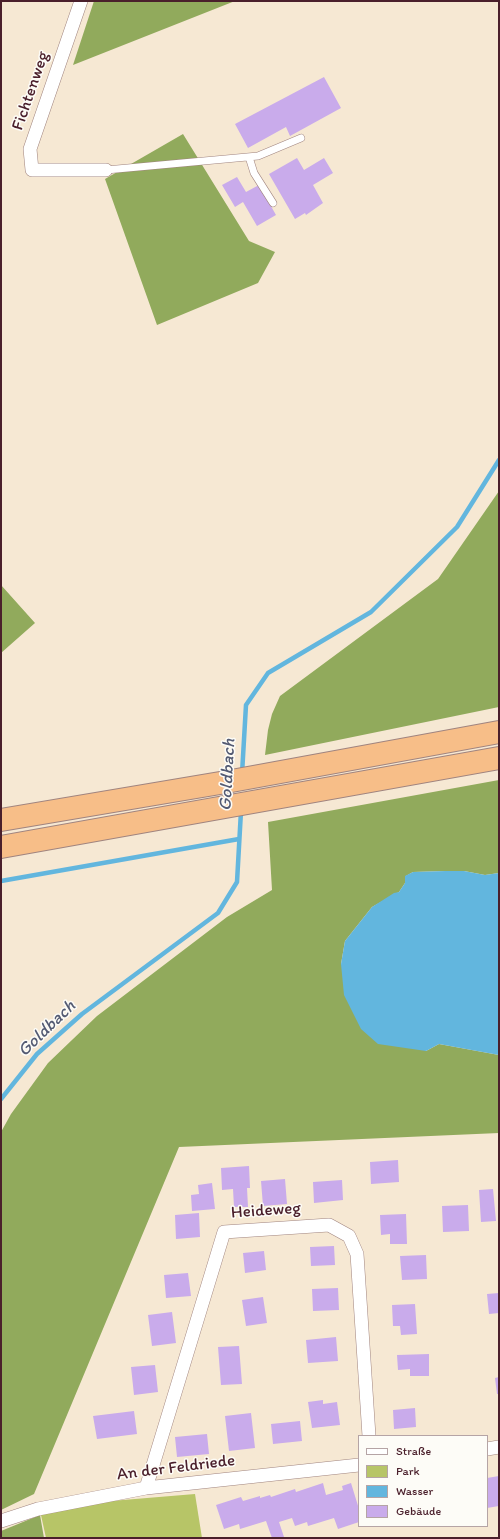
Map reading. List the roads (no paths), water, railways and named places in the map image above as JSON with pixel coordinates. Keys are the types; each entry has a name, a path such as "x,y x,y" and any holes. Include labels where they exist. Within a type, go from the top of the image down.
{"highway":[{"path":"1,820 226,782 499,732"},
{"path":"1,847 499,758"}],"street":[{"name":"Fichtenweg","path":"81,1 30,149 32,170 106,170"},
{"name":"Heideweg","path":"146,1488 224,1232 329,1225 349,1236 357,1254 369,1435"},
{"path":"488,1449 499,1448"},
{"name":"An der Feldriede","path":"1,1521 38,1509 146,1488 358,1465"}],"lane":[{"path":"106,170 258,156 301,138"},
{"path":"249,157 254,173 273,203"}],"water":[{"path":"464,871 485,875 499,873 499,1055 439,1044 426,1051 378,1044 361,1029 344,995 341,964 345,941 372,907 394,893 399,892 405,883 405,876 413,872"}],"waterway":[{"name":"Goldbach","path":"242,774 246,705 268,673 371,612 457,527 499,460"},
{"name":"Goldbach","path":"1,1099 37,1054 82,1014 218,913 237,882 241,811"},
{"path":"1,881 239,839"}]}
